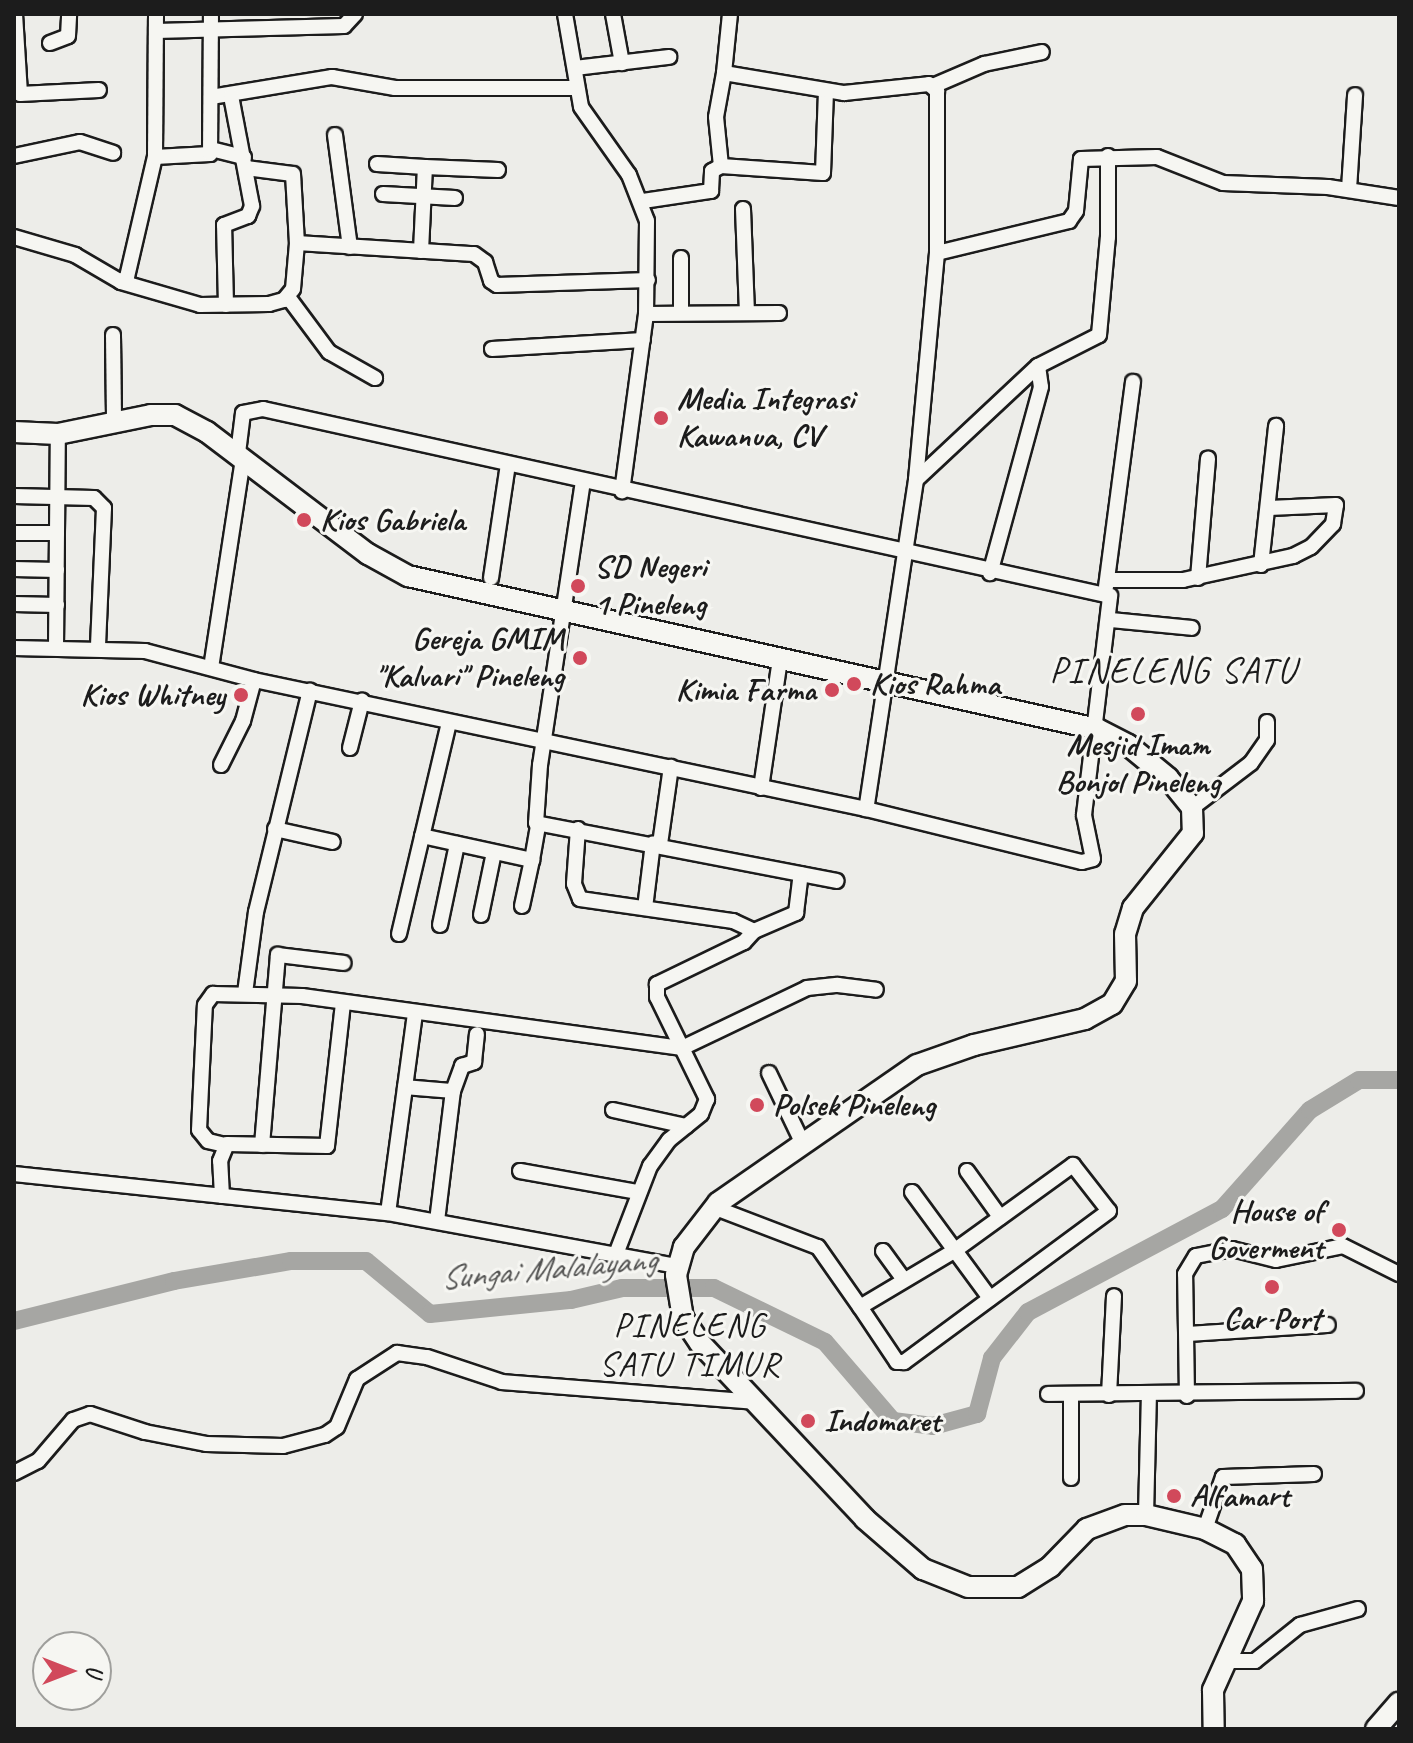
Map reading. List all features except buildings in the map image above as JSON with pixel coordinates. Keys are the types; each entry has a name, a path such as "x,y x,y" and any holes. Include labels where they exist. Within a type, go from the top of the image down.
{"highway":[{"path":"14,432 58,434 175,415 240,456 368,554 408,576 1097,729 1142,754 1192,808 1194,828 1189,845 1133,908 1125,934 1126,981 1112,1004 1085,1019 930,1059 713,1207 695,1229 676,1270 686,1324 756,1402 896,1547 923,1569 968,1587 1018,1587 1050,1567 1087,1529 1125,1515 1146,1515 1205,1529 1235,1544 1254,1575 1248,1619 1226,1661 1212,1698 1214,1729"},
{"path":"1376,1729 1399,1703"}],"street":[{"path":"15,14 20,94 99,90"},
{"path":"50,43 68,36 69,14"},
{"path":"121,282 130,268 155,157 156,14"},
{"path":"156,31 211,22 255,20 347,25 355,14"},
{"path":"565,14 577,88 586,119 643,201 648,280 646,314 622,491"},
{"path":"613,14 622,63"},
{"path":"721,166 716,117 730,14"},
{"path":"211,22 211,149"},
{"path":"724,73 826,91 933,86 984,64 1042,52"},
{"path":"575,68 669,57"},
{"path":"211,97 332,77 395,88 577,88"},
{"path":"866,809 916,480 937,253 933,86"},
{"path":"643,201 707,196 712,171 721,166 823,173 826,91"},
{"path":"1349,189 1355,95"},
{"path":"226,305 224,225 251,212 245,162 231,96"},
{"path":"335,135 350,247"},
{"path":"14,156 80,142 113,153"},
{"path":"155,157 202,156 211,149"},
{"path":"211,149 245,162 293,174 297,243 288,297 329,352 375,378"},
{"path":"937,253 1065,224 1076,211 1077,162 1108,156 1162,158 1196,177 1229,184 1349,189 1399,198"},
{"path":"916,480 1038,366 1099,335 1108,237 1108,156"},
{"path":"377,164 498,170"},
{"path":"421,251 425,167"},
{"path":"383,194 455,198"},
{"path":"743,209 747,313"},
{"path":"14,237 75,255 121,282 200,305 269,304 288,297"},
{"path":"297,243 478,255 497,285 648,280"},
{"path":"681,258 681,313"},
{"path":"646,314 779,313"},
{"path":"113,335 114,423"},
{"path":"492,349 643,340"},
{"path":"990,573 1041,387 1038,366"},
{"path":"14,648 135,649 254,680 866,809 1089,863 1093,852 1084,821 1111,620 1113,602 1106,587 1133,382"},
{"path":"211,668 243,413 257,408 990,573 1106,587 1198,578 1261,565 1311,547 1333,524 1336,505 1269,508"},
{"path":"1261,565 1276,426"},
{"path":"56,647 58,434"},
{"path":"1198,578 1208,458"},
{"path":"491,578 508,464"},
{"path":"522,906 538,825 535,814 544,739 583,481"},
{"path":"14,496 94,498 104,508 98,647"},
{"path":"14,533 57,533"},
{"path":"14,569 57,570"},
{"path":"14,604 57,605"},
{"path":"1111,620 1192,628"},
{"path":"761,788 780,659"},
{"path":"221,765 243,721 254,680"},
{"path":"245,993 275,829 310,690"},
{"path":"350,748 362,701"},
{"path":"399,934 449,722"},
{"path":"1192,808 1251,763 1267,740 1267,722"},
{"path":"645,908 671,767"},
{"path":"538,825 578,829 836,881"},
{"path":"275,829 333,842"},
{"path":"578,829 574,884 580,899 746,923 754,931"},
{"path":"422,836 532,860"},
{"path":"440,925 457,844"},
{"path":"481,915 494,852"},
{"path":"616,1254 638,1192 659,1152 701,1114 707,1099 657,997 657,984 744,942 754,931 796,913 801,874"},
{"path":"262,1145 274,993 281,953 344,963"},
{"path":"343,1004 327,1146 225,1145 204,1139 199,1130 205,1005 213,994 274,993 682,1048 807,988 838,985 876,990"},
{"path":"388,1213 415,1013"},
{"path":"437,1221 453,1091 462,1066 474,1062 477,1034"},
{"path":"769,1073 803,1144"},
{"path":"405,1087 453,1091"},
{"path":"613,1110 686,1126"},
{"path":"222,1196 225,1145"},
{"path":"713,1207 818,1247 860,1307 901,1363 1109,1211 1073,1165 954,1251 860,1307"},
{"path":"520,1171 638,1192"},
{"path":"967,1171 1000,1217"},
{"path":"14,1174 388,1213 616,1254 676,1270"},
{"path":"912,1192 990,1298"},
{"path":"1187,1396 1185,1274 1186,1265 1198,1255 1232,1249 1276,1260 1343,1246 1399,1274"},
{"path":"883,1251 903,1279"},
{"path":"1109,1395 1114,1296"},
{"path":"1187,1334 1328,1325"},
{"path":"14,1473 38,1461 73,1420 90,1414 145,1432 206,1444 283,1446 325,1435 337,1427 357,1379 397,1353 427,1357 496,1382 756,1402"},
{"path":"1048,1394 1187,1396 1356,1391"},
{"path":"1071,1394 1071,1478"},
{"path":"1146,1515 1149,1396"},
{"path":"1205,1529 1223,1477 1314,1474"},
{"path":"1226,1661 1255,1661 1300,1625 1358,1609"}],"waterway":[{"name":"Sungai Malalayang","path":"14,1321 174,1281 291,1261 366,1261 430,1314 571,1300 622,1288 714,1288 825,1342 893,1421 933,1426 977,1414 992,1358 1028,1312 1222,1209 1310,1110 1359,1080 1399,1080"}],"place":[{"name":"Media Integrasi Kawanua, CV","path":"661,418"},
{"name":"Kios Gabriela","path":"304,520"},
{"name":"SD Negeri 1 Pineleng","path":"578,586"},
{"name":"Gereja GMIM \"Kalvari\" Pineleng","path":"580,658"},
{"name":"Kios Rahma","path":"854,684"},
{"name":"Kimia Farma","path":"832,690"},
{"name":"Kios Whitney","path":"241,695"},
{"name":"Mesjid Imam Bonjol Pineleng","path":"1138,714"},
{"name":"Polsek Pineleng","path":"757,1105"},
{"name":"House of Goverment","path":"1339,1230"},
{"name":"Car Port","path":"1272,1287"},
{"name":"Indomaret","path":"808,1421"},
{"name":"Alfamart","path":"1174,1496"}],"district":[{"name":"PINELENG SATU","path":"1173,671"},
{"name":"PINELENG SATU TIMUR","path":"690,1344"}]}
